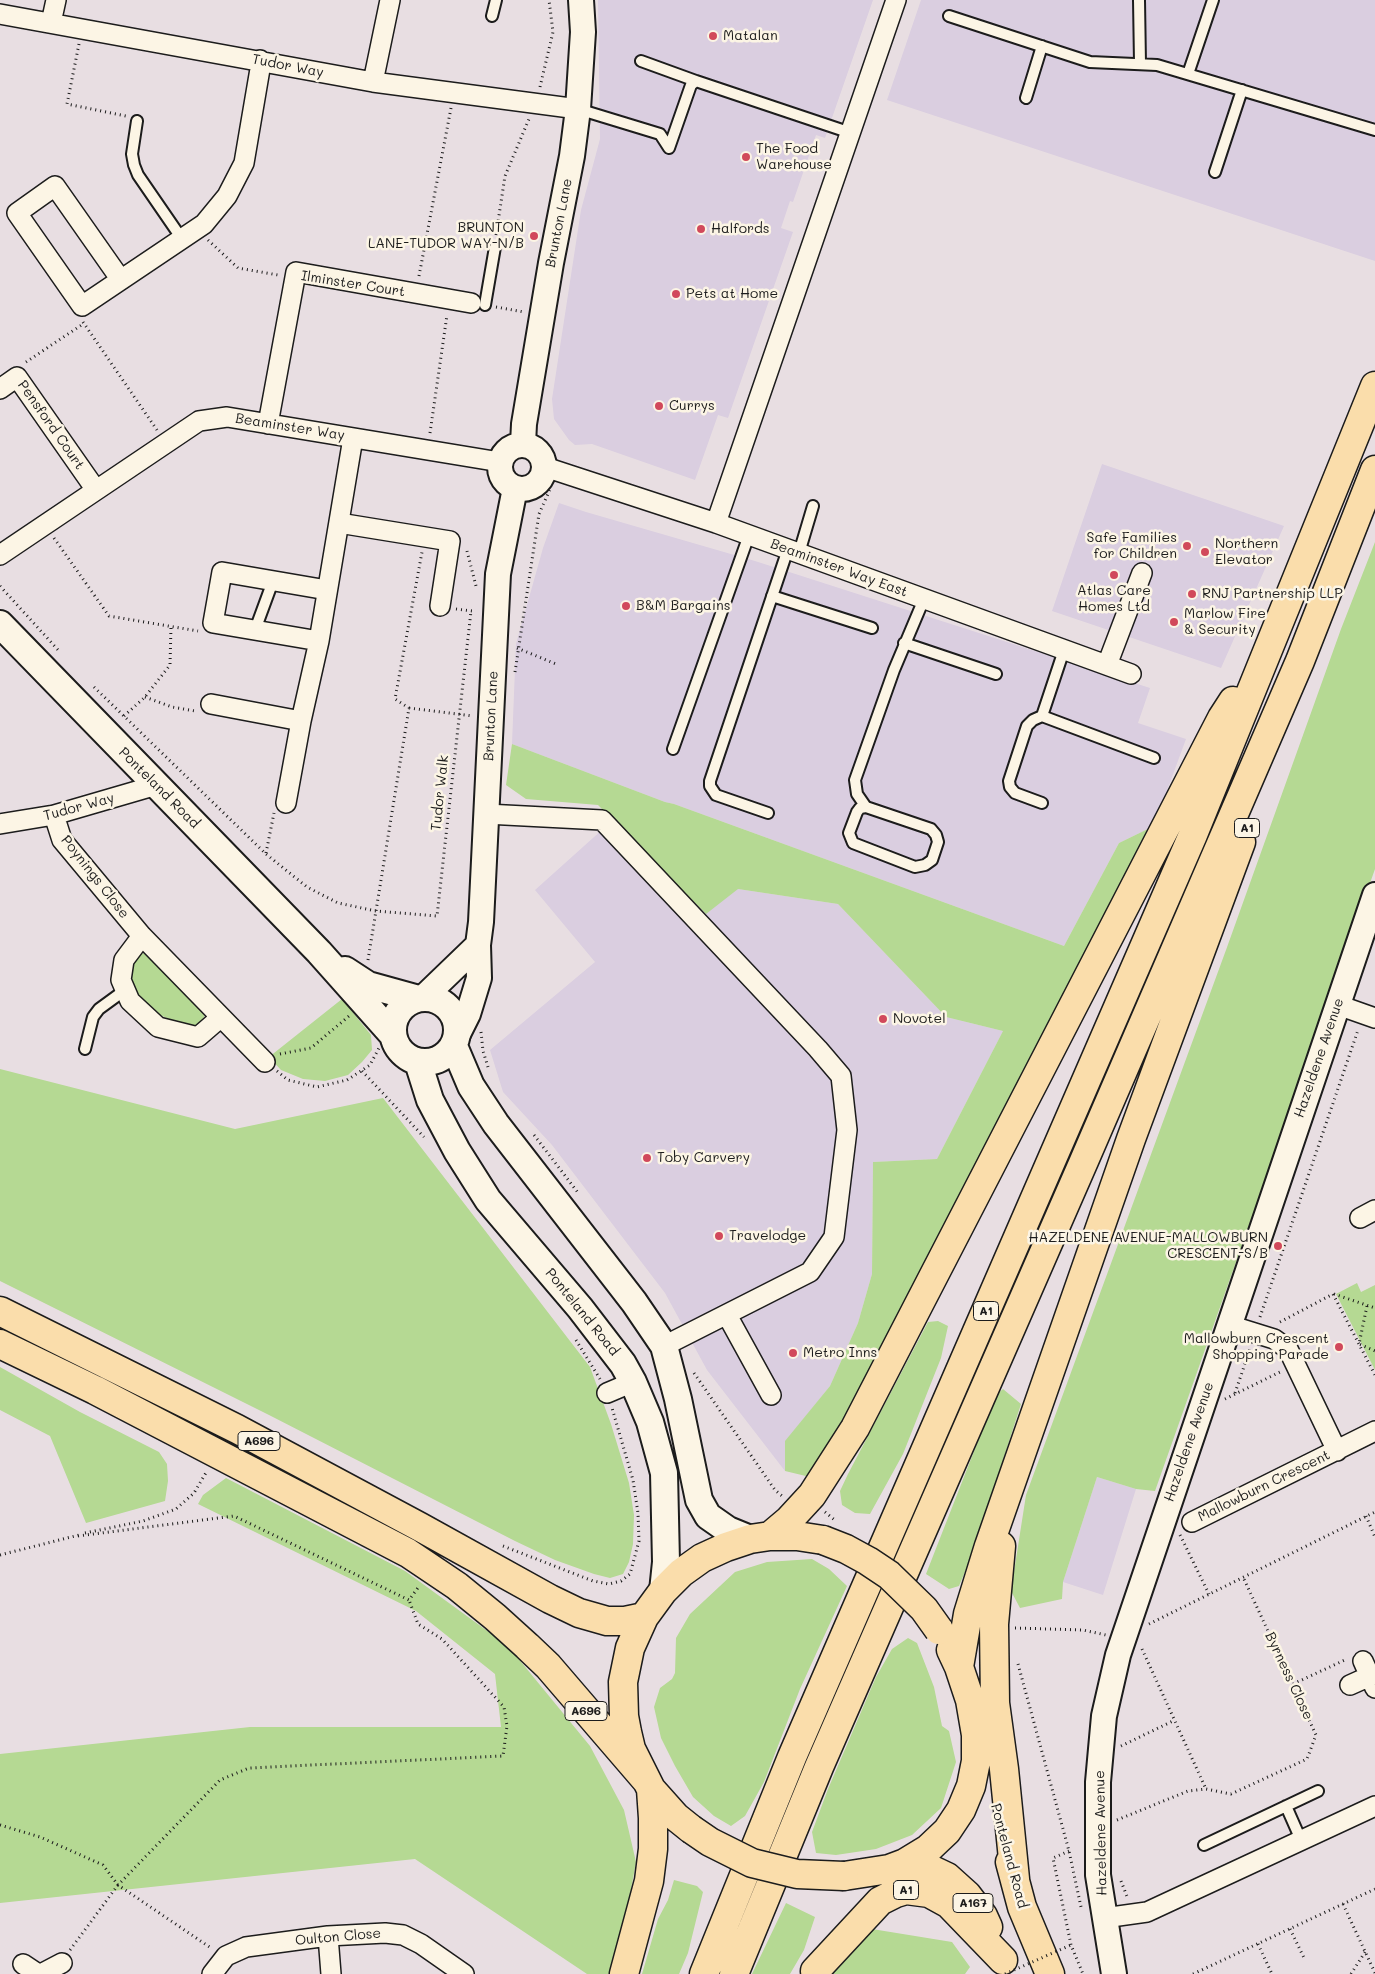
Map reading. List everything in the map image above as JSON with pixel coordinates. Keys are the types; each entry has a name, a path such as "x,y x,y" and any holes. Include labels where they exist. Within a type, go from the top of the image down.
{"highway":[{"name":"A1","path":"704,1974 792,1757 1192,837 1270,649 1375,386"},
{"name":"A1","path":"734,1974 819,1767 1300,661 1375,470"},
{"name":"A1","path":"760,1538 789,1520 812,1495 855,1428 1222,718 1270,649"},
{"name":"A1","path":"959,1667 968,1614 988,1546 1184,992 1284,729 1300,661"},
{"name":"A696","path":"0,1311 237,1429 579,1613 608,1621 625,1621 644,1617"},
{"name":"A696","path":"0,1344 96,1390 408,1553 457,1586 495,1617 548,1666 648,1785"},
{"name":"A1","path":"1009,1490 999,1561 994,1624 995,1702 1015,1879"},
{"path":"796,1536 823,1540 868,1561 889,1575 924,1609 959,1667 970,1700 976,1735 976,1760 971,1786 962,1810 947,1831 928,1848 897,1866 844,1876 797,1874 752,1863 717,1846 676,1817 648,1785 631,1749 624,1716 623,1682 630,1648 644,1617 663,1590 681,1573 702,1558 726,1547 760,1538 796,1536"},
{"name":"Ponteland Road","path":"976,1735 1022,1907 1050,1974"},
{"path":"624,1974 649,1881 653,1849 653,1818 648,1785"},
{"name":"A1","path":"814,1972 855,1900 897,1866"},
{"name":"A167","path":"897,1866 928,1868 940,1874 967,1895 983,1916 1006,1969"},
{"name":"A1","path":"814,1972 880,1901 906,1890 929,1893 949,1904 1006,1969"}],"main road":[{"name":"Ponteland Road","path":"0,624 319,952 388,1030"},
{"name":"Ponteland Road","path":"319,952 368,985 420,998"},
{"path":"456,1040 444,1056 432,1062 418,1062 406,1056 396,1047 388,1030 402,1006 420,998 446,1005 456,1018 456,1040 471,1086 496,1124 634,1302 664,1346 678,1399 698,1500 708,1516 728,1530 760,1538"},
{"name":"Ponteland Road","path":"418,1062 430,1100 457,1151 488,1200 580,1308 623,1364 633,1382 650,1422 664,1474 666,1562 663,1590"}],"street":[{"path":"50,23 56,0"},
{"path":"373,82 390,0"},
{"name":"Brunton Lane","path":"523,444 524,424 572,156 578,109 583,32 581,0"},
{"path":"716,523 896,0"},
{"name":"Tudor Way","path":"0,14 373,82 578,109"},
{"path":"121,280 55,186 17,213 83,315 121,280 204,224 227,196 244,162 260,60"},
{"name":"Ilminster Court","path":"268,424 296,272 478,304"},
{"name":"Pensford Court","path":"0,388 17,377 96,490"},
{"name":"Beaminster Way","path":"0,555 199,421 227,417 500,462"},
{"path":"286,803 301,721 319,641 353,438"},
{"path":"523,444 536,449 544,460 544,474 536,485 529,488 515,488 509,485 501,475 500,462 508,449 523,444"},
{"name":"Beaminster Way East","path":"545,467 716,523 1131,674"},
{"name":"Brunton Lane","path":"456,1040 468,1014 479,978 478,945 498,574 515,488"},
{"path":"339,523 450,541 440,606"},
{"path":"319,641 213,623 222,572 327,590"},
{"path":"1107,665 1142,573"},
{"path":"211,704 301,721"},
{"name":"Tudor Way","path":"0,824 54,815 157,785"},
{"path":"486,814 602,820 818,1049 841,1076 847,1130 834,1237 810,1272 664,1346"},
{"name":"Poynings Close","path":"54,815 62,840 142,936 265,1062"},
{"name":"Hazeldene Avenue","path":"1114,1974 1093,1917 1098,1876 1098,1782 1104,1716 1130,1640 1229,1325 1375,895"},
{"path":"142,936 124,960 120,980 130,1001 158,1027 198,1037 220,1018"},
{"path":"420,998 478,945"},
{"path":"1338,1004 1369,1016"},
{"path":"727,1315 771,1395"},
{"name":"Mallowburn Crescent","path":"1229,1325 1257,1327 1288,1349 1337,1451"},
{"path":"607,1393 633,1382"},
{"name":"Mallowburn Crescent","path":"1185,1526 1375,1431"},
{"path":"1350,1685 1365,1670"},
{"path":"1093,1917 1147,1912 1375,1806"},
{"name":"Oulton Close","path":"212,1974 226,1956 246,1947 328,1936 385,1933 404,1935 421,1944 464,1974"},
{"path":"328,1936 331,1974"},
{"path":"34,1971 62,1963"}],"lane":[{"path":"492,16 496,0"},
{"path":"1139,0 1140,63"},
{"path":"1188,74 1213,0"},
{"path":"949,16 1090,62 1157,65 1375,130"},
{"path":"1026,98 1042,46"},
{"path":"641,61 851,132"},
{"path":"578,109 660,134 669,148 690,85 696,81"},
{"path":"1215,172 1242,90"},
{"path":"137,121 132,154 138,175 189,234"},
{"path":"478,304 494,246"},
{"path":"768,813 716,795 710,786 710,781 772,596 812,506"},
{"path":"673,749 749,535"},
{"path":"255,630 274,581"},
{"path":"772,596 872,628"},
{"path":"866,807 860,808 857,812 849,833 853,843 915,867 925,865 932,860 938,842 936,835 931,829 866,807 857,794 855,780 904,643 924,599"},
{"path":"904,643 996,674"},
{"path":"1042,803 1015,793 1010,787 1009,781 1027,726 1042,716 1064,650"},
{"path":"1042,716 1154,758"},
{"path":"85,1049 93,1017 99,1009 125,990"},
{"path":"1204,1845 1318,1791"},
{"path":"1286,1806 1301,1840"}],"path":[{"path":"494,246 505,176 536,104 553,32 550,0"},
{"path":"83,29 67,104 137,118 137,121"},
{"path":"415,294 445,135 455,93"},
{"path":"189,234 238,268 295,278"},
{"path":"428,450 449,300"},
{"path":"478,304 543,315"},
{"path":"17,377 20,367 83,315 166,442"},
{"path":"45,525 109,616 202,631 213,623"},
{"path":"425,537 395,699 409,708 491,717"},
{"path":"450,541 465,544 477,587"},
{"path":"0,586 64,657"},
{"name":"Tudor Walk","path":"376,911 437,916 471,611"},
{"path":"106,734 145,697 170,665 171,626"},
{"path":"495,644 516,647 556,664"},
{"path":"90,684 266,854 307,886 338,903 376,911"},
{"path":"145,697 172,707 196,711 211,704"},
{"path":"367,962 409,708"},
{"path":"266,854 276,803 286,803"},
{"path":"353,1013 311,1048 268,1057 265,1062 288,1080 317,1087 347,1080 370,1065 388,1030"},
{"name":"Hazeldene Avenue","path":"1235,1393 1369,1016"},
{"path":"1333,1294 1375,1375"},
{"path":"1257,1327 1283,1321 1333,1294 1375,1308"},
{"path":"1360,1344 1367,1306"},
{"path":"1360,1344 1375,1351"},
{"name":"Hazeldene Avenue","path":"1220,1402 1235,1393 1296,1365"},
{"path":"501,1546 593,1581 610,1584 621,1581 630,1574 638,1541 638,1513 633,1480 607,1393"},
{"path":"0,1555 92,1531 143,1521 176,1509 194,1493 218,1453"},
{"path":"1146,1618 1143,1627 1375,1512"},
{"path":"77,1940 118,1885 220,1780 249,1768 503,1756 507,1726 504,1707 442,1639 418,1624 409,1600 234,1516 78,1536"},
{"path":"1366,1516 1375,1537"},
{"path":"1174,1538 1185,1526 1209,1594"},
{"name":"Byrness Close","path":"1110,1824 1188,1791 1206,1789 1230,1794 1308,1759 1316,1735 1244,1577"},
{"path":"409,1600 423,1580"},
{"path":"994,1624 1009,1627 1083,1630 1130,1640 1175,1720 1206,1789"},
{"path":"1018,1663 1069,1851 1093,1917"},
{"path":"1293,1684 1365,1670"},
{"path":"1117,1740 1116,1748 1175,1720"},
{"path":"0,1825 40,1836 104,1865 118,1885 224,1959"},
{"path":"1069,1851 1054,1858 1071,1945 1084,1974"},
{"name":"Hazeldene Avenue","path":"1120,1880 1134,1914"},
{"path":"1192,1974 1375,1889"},
{"path":"1343,1904 1375,1972"},
{"path":"1290,1929 1305,1960"},
{"path":"1258,1944 1272,1974"},
{"path":"1006,1969 1071,1945"},
{"path":"1350,1974 1365,1952"}],"shaded area":[{"path":"598,0 873,0 825,138 816,135 793,202 790,201 781,228 793,232 728,418 718,415 695,480 592,444 575,445 569,440 554,419 552,399 581,210 600,139"},
{"path":"921,0 1375,0 1375,261 887,100"},
{"path":"1102,464 1284,526 1221,668 1052,611"},
{"path":"559,503 755,561 1150,688 1138,723 1186,739 1154,826 1119,843 1064,946 665,802 512,744 516,644 543,548"},
{"path":"613,820 738,889 838,904 946,1017 1003,1031 937,1159 873,1162 872,1274 858,1323 830,1386 786,1441 785,1471 707,1370 665,1293 552,1145 503,1092 490,1050 595,962 535,890"},
{"path":"1097,1477 1136,1489 1103,1595 1063,1582"}],"green space":[{"path":"1375,542 1375,869 1155,1491 1136,1489 1097,1477 1063,1582 1062,1599 1020,1608 1011,1591 1026,1495 1226,950 1341,629"},
{"path":"512,744 665,802 1064,946 1119,843 1154,826 814,1478 785,1471 785,1441 830,1386 858,1323 872,1274 873,1162 937,1159 1003,1031 946,1017 838,904 738,889 706,914 598,805 526,799 506,785"},
{"path":"147,952 205,1015 199,1027 193,1030 160,1015 126,983 133,957"},
{"path":"342,999 371,1035 372,1050 362,1062 348,1075 325,1081 303,1079 281,1070 269,1057"},
{"path":"0,1069 235,1129 383,1098 590,1367 611,1424 629,1483 634,1515 633,1544 629,1562 623,1574 610,1578 555,1560 0,1281"},
{"path":"1357,1283 1361,1292 1375,1285 1375,1370 1336,1294"},
{"path":"938,1321 948,1326 941,1358 903,1454 870,1514 855,1513 842,1505 840,1491 928,1322"},
{"path":"0,1367 80,1412 159,1452 167,1464 168,1481 165,1501 86,1523 50,1436 0,1410"},
{"path":"1003,1389 1021,1404 975,1548 959,1586 949,1589 926,1574 996,1395"},
{"path":"226,1478 405,1571 508,1646 590,1746 624,1810 636,1862 623,1934 612,1974 587,1974 415,1859 0,1903 0,1754 250,1727 501,1727 495,1674 416,1611 198,1504 203,1495"},
{"path":"812,1559 829,1569 847,1586 800,1689 764,1782 745,1816 731,1826 714,1816 693,1797 661,1738 654,1707 660,1688 672,1679 675,1673 676,1638 690,1614 735,1572 767,1562"},
{"path":"908,1638 917,1643 934,1687 942,1726 949,1731 956,1762 941,1808 912,1835 876,1849 836,1855 816,1853 812,1832 828,1789 876,1677 892,1649"},
{"path":"674,1880 697,1886 703,1892 688,1953 679,1974 642,1974 658,1919 668,1900"},
{"path":"786,1903 815,1917 804,1950 790,1974 752,1974"},
{"path":"872,1929 952,1942 970,1967 965,1974 830,1974"}],"place":[{"name":"Matalan","path":"713,36"},
{"name":"The Food Warehouse","path":"746,157"},
{"name":"Halfords","path":"701,229"},
{"name":"BRUNTON LANE-TUDOR WAY-N/B","path":"534,236"},
{"name":"Pets at Home","path":"676,294"},
{"name":"Currys","path":"659,406"},
{"name":"Safe Families for Children","path":"1187,546"},
{"name":"Northern Elevator","path":"1205,552"},
{"name":"Atlas Care Homes Ltd","path":"1114,575"},
{"name":"RNJ Partnership LLP","path":"1192,594"},
{"name":"B&M Bargains","path":"626,606"},
{"name":"Marlow Fire & Security","path":"1174,622"},
{"name":"Novotel","path":"883,1019"},
{"name":"Toby Carvery","path":"647,1158"},
{"name":"Travelodge","path":"719,1236"},
{"name":"HAZELDENE AVENUE-MALLOWBURN CRESCENT-S/B","path":"1278,1246"},
{"name":"Mallowburn Crescent Shopping Parade","path":"1339,1347"},
{"name":"Metro Inns","path":"793,1353"}]}
